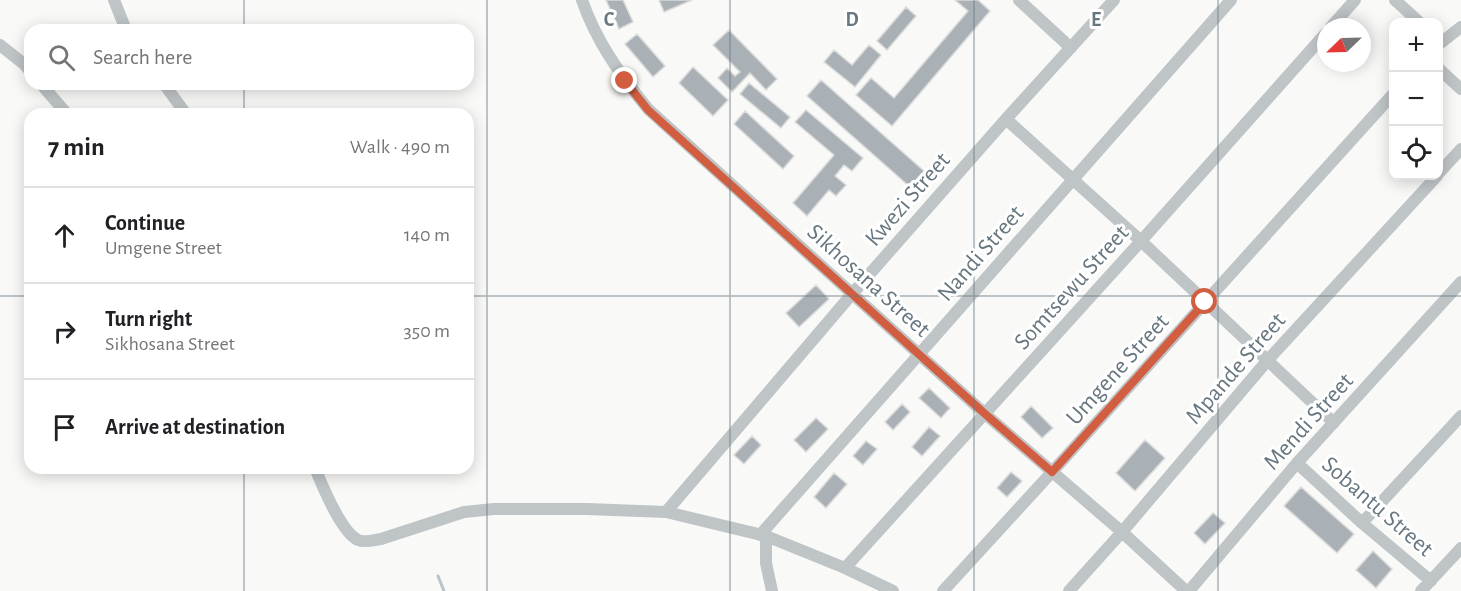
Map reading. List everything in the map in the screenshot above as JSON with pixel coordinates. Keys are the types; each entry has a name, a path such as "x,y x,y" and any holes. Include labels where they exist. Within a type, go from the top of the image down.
{"street":[{"path":"114,0 124,24"},
{"name":"Sikhosana Street","path":"582,0 606,54 648,110 984,413 1187,591"},
{"path":"1019,0 1071,48"},
{"name":"Kwezi Street","path":"666,512 852,294 1114,0"},
{"name":"Nandi Street","path":"763,535 919,353 1231,0"},
{"path":"1339,18 1355,0"},
{"path":"1395,0 1415,18"},
{"path":"1443,39 1461,27"},
{"name":"Somtsewu Street","path":"845,568 1317,43"},
{"path":"0,45 24,64"},
{"path":"1442,72 1461,89"},
{"path":"47,90 62,108"},
{"path":"168,90 182,108"},
{"name":"Umgene Street","path":"943,591 1389,99"},
{"name":"Sobantu Street","path":"1006,119 1141,241 1334,423"},
{"name":"Mpande Street","path":"1443,169 1461,149"},
{"name":"Mpande Street","path":"1069,591 1268,361 1433,180"},
{"name":"Mendi Street","path":"1187,591 1297,463 1461,282"},
{"path":"1362,523 1461,416"},
{"name":"Sobantu Street","path":"1297,463 1362,523 1431,581"},
{"path":"318,474 337,515 358,540 381,539 464,512 587,509 666,512 763,535 845,568 893,591"},
{"path":"763,535 772,591"},
{"path":"1421,591 1461,548"}],"building":[{"path":"606,0 623,0 633,22 619,29"},
{"path":"659,0 692,0 664,12"},
{"path":"955,0 978,0 990,11 892,126 856,95 871,78 894,98 968,11"},
{"path":"906,7 916,16 887,50 877,41"},
{"path":"729,30 777,79 766,90 750,73 732,92 718,78 727,68 735,76 740,72 713,45"},
{"path":"637,34 665,66 653,77 625,44"},
{"path":"869,45 881,55 855,87 824,62 834,50 852,65"},
{"path":"693,67 728,100 713,116 679,83"},
{"path":"821,80 924,171 910,187 807,96"},
{"path":"749,83 790,117 781,128 740,94"},
{"path":"806,110 863,158 852,171 844,165 835,176 846,185 836,196 829,190 807,216 793,203 834,155 795,122"},
{"path":"745,111 794,156 783,169 734,124"},
{"path":"816,285 829,299 799,327 786,313"},
{"path":"929,388 950,408 941,418 919,398"},
{"path":"902,404 910,412 893,430 885,422"},
{"path":"1031,406 1053,428 1042,438 1021,417"},
{"path":"816,418 828,429 806,452 794,440"},
{"path":"929,427 940,436 922,456 912,447"},
{"path":"752,436 761,445 744,464 734,455"},
{"path":"1145,440 1165,458 1135,491 1116,473"},
{"path":"866,441 877,449 863,465 853,456"},
{"path":"1011,472 1022,481 1007,497 997,488"},
{"path":"834,473 847,484 826,508 814,497"},
{"path":"1301,487 1354,534 1337,553 1284,506"},
{"path":"1213,513 1225,523 1205,544 1194,533"},
{"path":"1373,551 1392,569 1376,588 1356,570"}],"waterway":[{"path":"438,576 444,591"}],"route":[{"path":"625,81 648,110 1052,472 1205,302"}]}
